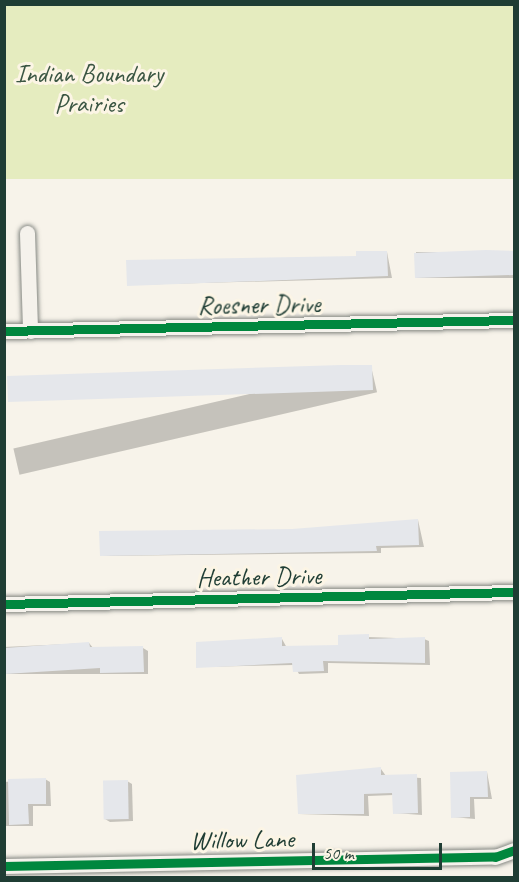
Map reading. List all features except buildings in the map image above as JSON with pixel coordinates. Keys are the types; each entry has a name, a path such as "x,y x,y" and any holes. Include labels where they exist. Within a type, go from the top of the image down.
{"street":[{"path":"27,232 30,330"},
{"name":"Roesner Drive","path":"4,331 514,320"},
{"name":"Heather Drive","path":"4,604 514,592"},
{"name":"Willow Lane","path":"4,866 495,857 514,850"}],"green space":[{"name":"Indian Boundary Prairies","path":"4,5 514,5 514,179 4,179"}],"cycle path":[{"path":"4,331 514,320"},
{"path":"4,604 514,592"},
{"path":"4,866 495,857 514,850"}]}
